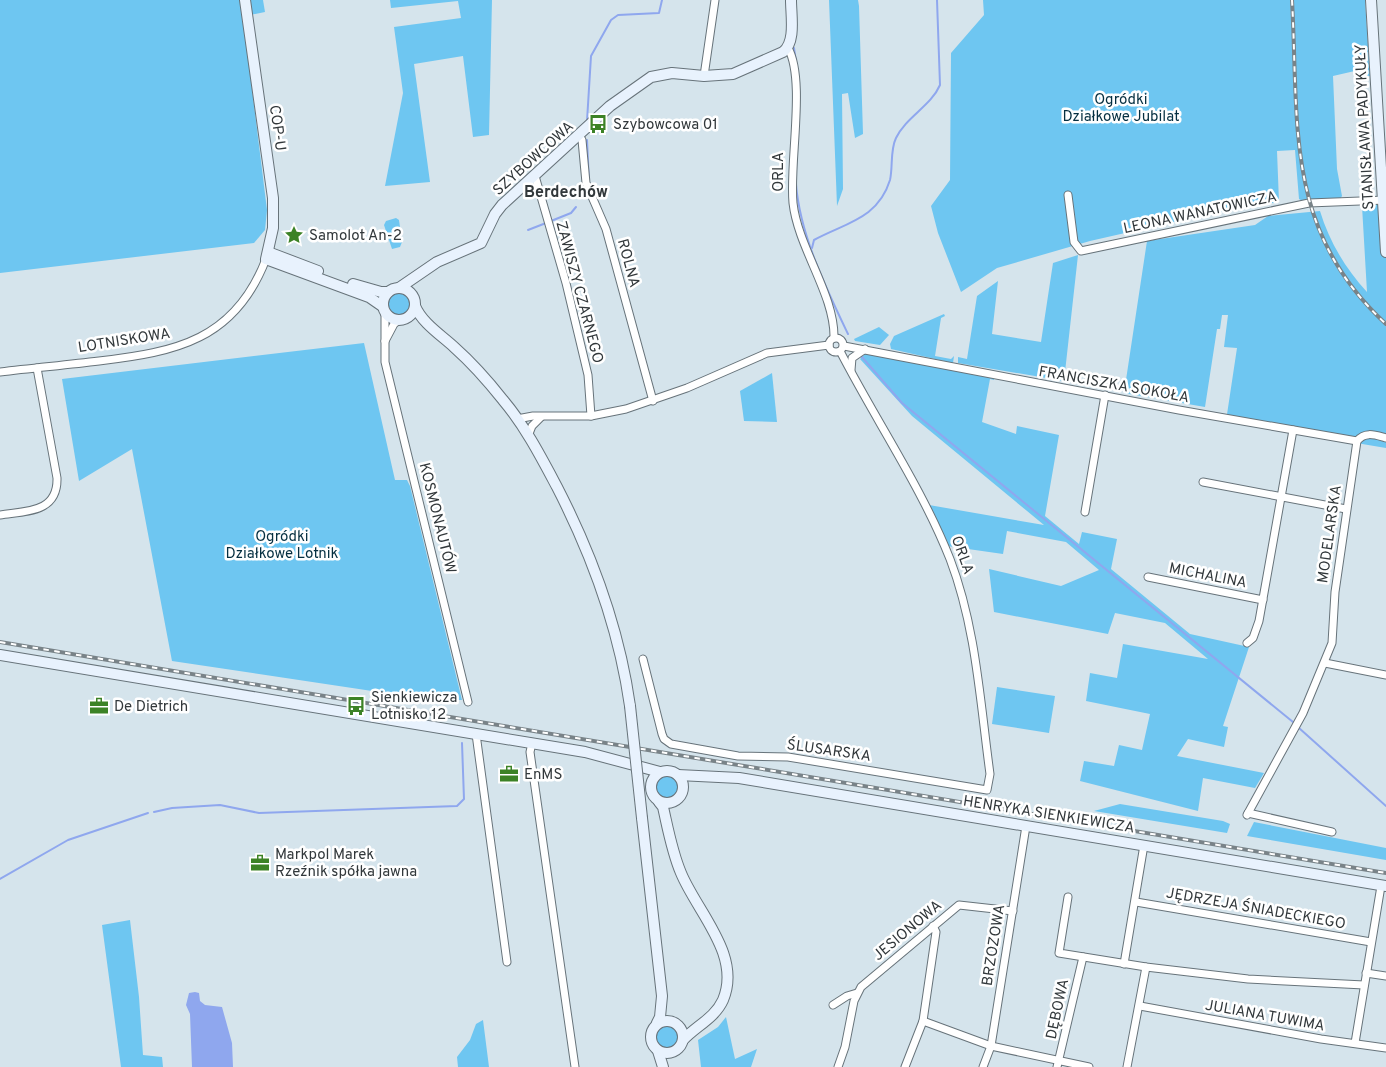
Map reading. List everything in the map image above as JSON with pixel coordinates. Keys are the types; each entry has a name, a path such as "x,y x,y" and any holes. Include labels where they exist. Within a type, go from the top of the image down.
{"main road":[{"name":"COP-U","path":"245,0 273,198 273,228 267,255"},
{"name":"ORLA","path":"788,48 791,39 791,0"},
{"name":"STANISŁAWA PADYKUŁY","path":"1371,0 1386,252"},
{"name":"SZYBOWCOWA","path":"399,288 437,262 481,243 498,209 610,106 651,77 672,73 704,76 733,74 746,70 788,48"},
{"path":"267,255 366,288 388,292"},
{"path":"267,255 370,297 391,319 403,320 431,328"},
{"path":"421,273 412,290 417,313 480,372 517,419 572,516 602,587 618,642 630,706 662,996 660,1017 650,1037 658,1051 663,1067"},
{"path":"384,310 383,298 388,292 399,288 407,290 412,295"},
{"path":"403,320 412,313 415,306"},
{"path":"0,655 607,756 660,772"},
{"path":"634,765 648,778 653,796 663,807 684,880 722,950 727,966 727,984 722,1002 702,1024 683,1040 673,1052 667,1067"},
{"path":"650,784 660,772 668,770 678,775 683,789 672,806 670,834"},
{"name":"HENRYKA SIENKIEWICZA","path":"678,775 740,778 1383,886"},
{"name":"HENRYKA SIENKIEWICZA","path":"683,789 690,783 707,777"},
{"path":"659,802 668,803 675,801"},
{"path":"662,996 675,1024 682,1032 683,1040"},
{"path":"657,1024 665,1021 684,1027 702,1024"},
{"path":"658,1051 673,1052"}],"street":[{"path":"704,76 715,0"},
{"name":"ORLA","path":"788,48 795,74 793,203 808,255 830,310 834,338"},
{"name":"ROLNA","path":"580,135 586,184 606,229 653,400"},
{"name":"ZAWISZY CZARNEGO","path":"535,176 588,375 591,416"},
{"name":"LEONA WANATOWICZA","path":"1068,195 1074,242 1081,251 1309,203 1384,200"},
{"name":"LOTNISKOWA","path":"0,372 154,354 192,343 215,329 236,310 252,289 267,255"},
{"name":"KOSMONAUTÓW","path":"384,310 385,362 468,702"},
{"path":"385,341 394,324 403,320"},
{"path":"517,419 591,416 653,400 767,354 829,345 834,338 841,340 842,349 833,352 829,345"},
{"name":"ORLA","path":"842,349 851,371 925,501 950,560 970,626 990,774 987,790"},
{"name":"FRANCISZKA SOKOŁA","path":"842,349 866,349 1034,383 1358,441"},
{"path":"851,371 852,358 866,349"},
{"path":"0,515 40,508 54,498 57,492 57,478 37,368"},
{"path":"1084,512 1105,395"},
{"path":"528,436 532,426 541,417"},
{"name":"MICHALINA","path":"1247,643 1253,638 1263,600 1293,430"},
{"path":"1358,441 1362,435 1369,434 1386,438"},
{"name":"MODELARSKA","path":"1332,832 1248,814 1303,713 1332,643 1334,592 1358,441"},
{"path":"1203,482 1346,509"},
{"name":"MICHALINA","path":"1148,577 1263,600"},
{"name":"ŚLUSARSKA","path":"643,659 662,734 666,742 738,756 788,757 987,790"},
{"path":"1325,663 1386,675"},
{"path":"476,734 507,962"},
{"path":"532,743 531,760 575,1067"},
{"name":"BRZOZOWA","path":"983,1067 991,1046 1026,826"},
{"path":"1124,964 1136,902 1144,845"},
{"path":"1355,1043 1371,942 1383,886"},
{"path":"1068,897 1059,953 1124,964 1248,979 1364,985"},
{"name":"JĘDRZEJA ŚNIADECKIEGO","path":"1136,902 1371,942"},
{"name":"JESIONOWA","path":"833,1005 847,996 857,993 933,926 960,905 1013,911"},
{"path":"905,1067 923,1021 936,932 933,926"},
{"name":"DĘBOWA","path":"1058,1064 1082,957"},
{"path":"1127,1067 1146,967"},
{"path":"1366,973 1386,976"},
{"path":"838,1067 845,1047 857,993"},
{"name":"JULIANA TUWIMA","path":"1140,1006 1321,1039 1386,1048"},
{"path":"923,1021 991,1046 1058,1064 1089,1067"}],"green space":[{"path":"0,0 241,0 267,210 265,230 254,243 0,273"},
{"path":"249,0 263,0 265,12 250,15"},
{"path":"390,0 492,0 489,135 473,137 463,56 414,64 430,182 385,186 403,93 394,27 461,18 458,1 391,8"},
{"path":"829,0 858,0 859,6 863,134 855,138 848,93 842,94 843,189 837,206"},
{"name":"Ogródki Działkowe Jubilat","path":"983,0 1365,0 1370,76 1360,77 1359,70 1333,76 1337,169 1342,196 1340,199 1304,202 1299,199 1295,150 1277,151 1279,202 1204,215 1090,241 997,268 961,292 938,233 931,206 950,180 951,53 984,15"},
{"path":"1386,202 1386,448 1226,421 1237,348 1224,347 1228,315 1222,315 1220,329 1217,329 1205,407 1124,393 1147,241 1255,225 1268,216 1320,211 1328,233 1339,254 1367,292 1362,206 1360,205"},
{"path":"396,218 399,220 402,242 400,247 392,249 384,225 386,221"},
{"path":"1078,255 1064,381 958,363 958,357 967,359 977,296 998,281 992,334 1041,342 1053,263"},
{"path":"399,292 404,293 410,299 410,309 404,315 399,316 394,315 388,309 387,304 388,299 394,293"},
{"path":"944,314 945,316 941,318 935,356 951,359 954,356 953,363 891,349 890,344 894,336"},
{"path":"879,327 889,335 880,345 855,341 854,339"},
{"name":"Ogródki Działkowe Lotnik","path":"364,343 395,480 407,480 410,486 462,700 432,700 172,661 132,449 79,481 62,379"},
{"path":"867,352 994,377 994,380 990,379 982,422 1016,434 1017,426 1059,435 1045,516 1079,544 1082,532 1117,539 1111,569 1190,634 1249,647 1223,726 1228,727 1224,747 1188,739 1177,756 1264,773 1255,788 1203,778 1198,811 1080,781 1084,761 1114,766 1119,745 1142,750 1150,714 1086,701 1090,673 1117,678 1123,644 1208,659 1165,623 1115,613 1108,634 994,612 989,569 1061,586 1099,570 1066,542 1007,531 1003,554 947,546 929,505 1044,525 912,416 860,359"},
{"path":"772,373 777,422 744,421 740,391"},
{"path":"997,687 1055,696 1049,733 992,724"},
{"path":"666,775 674,779 678,787 674,795 666,799 658,795 654,787 658,779"},
{"path":"1120,804 1223,821 1230,824 1227,833 1094,811"},
{"path":"1254,822 1386,848 1386,860 1247,836"},
{"path":"130,920 139,997 143,1055 162,1057 163,1067 121,1067 102,925"},
{"path":"726,1017 735,1059 757,1049 751,1067 701,1067 698,1040 718,1027"},
{"path":"483,1020 489,1067 458,1067 457,1057 470,1040 476,1024"},
{"path":"666,1025 674,1029 678,1037 674,1045 666,1049 658,1045 654,1037 658,1029"}],"shaded area":[{"path":"189,993 199,993 200,1001 205,1005 222,1007 232,1043 233,1067 192,1067 190,1014 186,1005"}],"waterway":[{"path":"587,121 591,56 611,20 618,15 659,13 662,0"},
{"path":"812,248 814,240 849,224 869,212 885,193 890,180 893,148 896,138 906,124 931,99 940,85 937,0"},
{"path":"794,48 796,62"},
{"path":"587,140 589,182"},
{"path":"796,184 798,203 808,242 848,334"},
{"path":"551,221 571,213 576,207"},
{"path":"528,230 546,223"},
{"path":"862,357 902,403 1293,722"},
{"path":"1299,728 1386,806"},
{"path":"154,812 172,808 220,805 259,813 457,806 464,799 462,743"},
{"path":"0,879 68,840 148,813"}],"railway":[{"path":"1292,0 1298,133 1303,174 1313,213 1329,251 1353,288 1386,324"},
{"path":"0,642 1386,873"}],"place":[{"name":"Szybowcowa 01","path":"598,124"},
{"name":"Samolot An-2","path":"294,235"},
{"name":"De Dietrich","path":"99,706"},
{"name":"Sienkiewicza Lotnisko 12","path":"356,706"},
{"name":"EnMS","path":"509,774"},
{"name":"Markpol Marek Rzeźnik spółka jawna","path":"260,863"}],"district":[{"name":"Berdechów","path":"566,191"}]}
